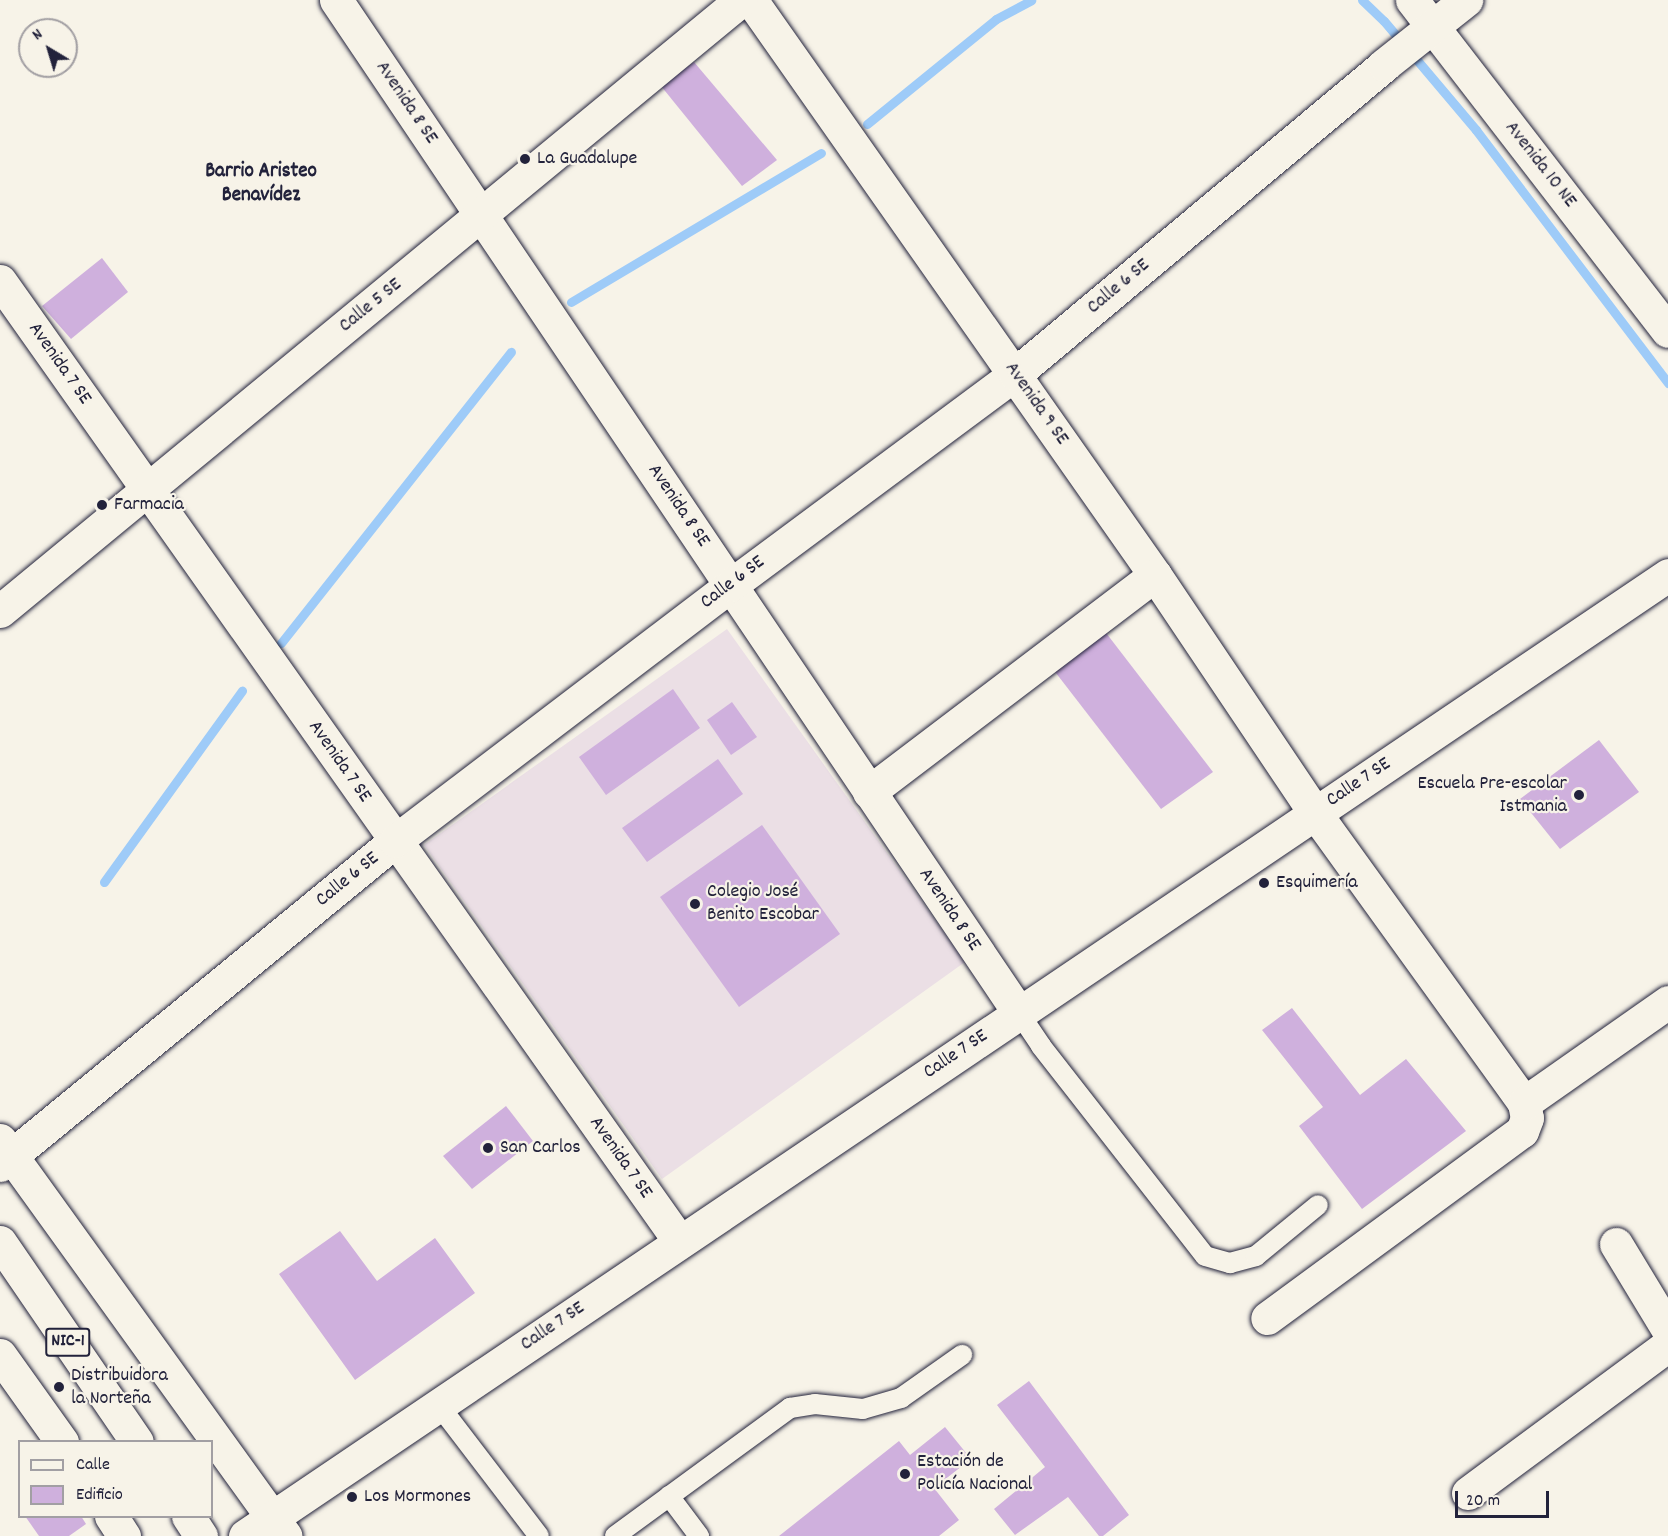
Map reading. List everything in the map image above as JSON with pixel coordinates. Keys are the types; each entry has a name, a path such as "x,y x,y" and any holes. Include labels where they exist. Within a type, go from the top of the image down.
{"main road":[{"name":"Avenida 8 SE","path":"336,0 1019,1013"},
{"name":"Calle 5 SE","path":"0,611 741,0"},
{"name":"Avenida 9 SE","path":"751,0 1155,575 1315,813 1524,1103"},
{"name":"Avenida 10 NE","path":"1412,0 1428,30 1668,330"},
{"name":"Calle 6 SE","path":"4,1154 395,842 731,585 1015,375 1384,65 1466,0"},
{"name":"Avenida 7 SE","path":"0,281 680,1242"},
{"path":"869,792 1155,575"},
{"name":"Calle 7 SE","path":"245,1536 279,1526 438,1404 1668,575"},
{"path":"1267,1318 1522,1131 1527,1118 1524,1103 1668,1002"},
{"path":"4,1154 279,1526"},
{"name":"NIC-1","path":"0,1242 135,1440"},
{"path":"1616,1245 1668,1330"},
{"path":"1467,1493 1668,1345"},
{"path":"0,1355 61,1440"},
{"path":"112,1518 124,1536"},
{"path":"189,1518 201,1536"}],"lane":[{"path":"1019,1013 1041,1046 1205,1256 1230,1263 1256,1256 1318,1205"},
{"path":"615,1536 790,1408 815,1404 863,1409 901,1398 962,1356"},
{"path":"438,1404 539,1536"},
{"path":"669,1496 699,1536"}],"shaded area":[{"name":"Colegio José Benito Escobar","path":"727,629 965,962 662,1179 424,845"}],"building":[{"path":"694,62 777,160 742,186 661,86"},
{"path":"102,258 128,292 71,339 42,306"},
{"path":"1100,625 1213,772 1161,809 1049,664"},
{"path":"673,689 700,728 606,795 579,757"},
{"path":"732,702 757,737 731,755 707,720"},
{"name":"Escuela Pre-escolar Istmania","path":"1599,740 1639,792 1560,849 1520,799"},
{"path":"718,759 743,794 647,862 622,828"},
{"path":"762,825 840,934 739,1007 660,897"},
{"path":"1292,1008 1360,1095 1406,1059 1466,1131 1362,1209 1299,1126 1323,1107 1262,1030"},
{"name":"San Carlos","path":"506,1106 533,1141 472,1189 443,1156"},
{"path":"340,1231 377,1281 435,1238 475,1293 355,1380 279,1274"},
{"path":"1029,1381 1129,1515 1103,1536 1099,1536 1068,1497 1015,1535 994,1509 1045,1467 997,1405"},
{"name":"Estación de Policía Nacional","path":"945,1427 971,1459 934,1488 959,1520 939,1536 779,1536 899,1441 910,1455"},
{"path":"26,1518 82,1518 86,1524 69,1536 39,1536"}],"waterway":[{"path":"867,124 996,19 1031,0"},
{"path":"1362,0 1384,21 1476,130 1668,383"},
{"path":"571,302 821,153"},
{"path":"281,643 511,352"},
{"path":"104,882 242,691"}],"place":[{"name":"La Guadalupe","path":"525,159"},
{"name":"Farmacia","path":"102,505"},
{"name":"Escuela Pre-escolar Istmania","path":"1579,795"},
{"name":"Esquimería","path":"1264,883"},
{"name":"Colegio José Benito Escobar","path":"695,904"},
{"name":"San Carlos","path":"488,1148"},
{"name":"Distribuidora la Norteña","path":"59,1387"},
{"name":"Estación de Policía Nacional","path":"905,1474"},
{"name":"Los Mormones","path":"352,1497"}],"district":[{"name":"Barrio Aristeo Benavídez","path":"261,184"}]}
